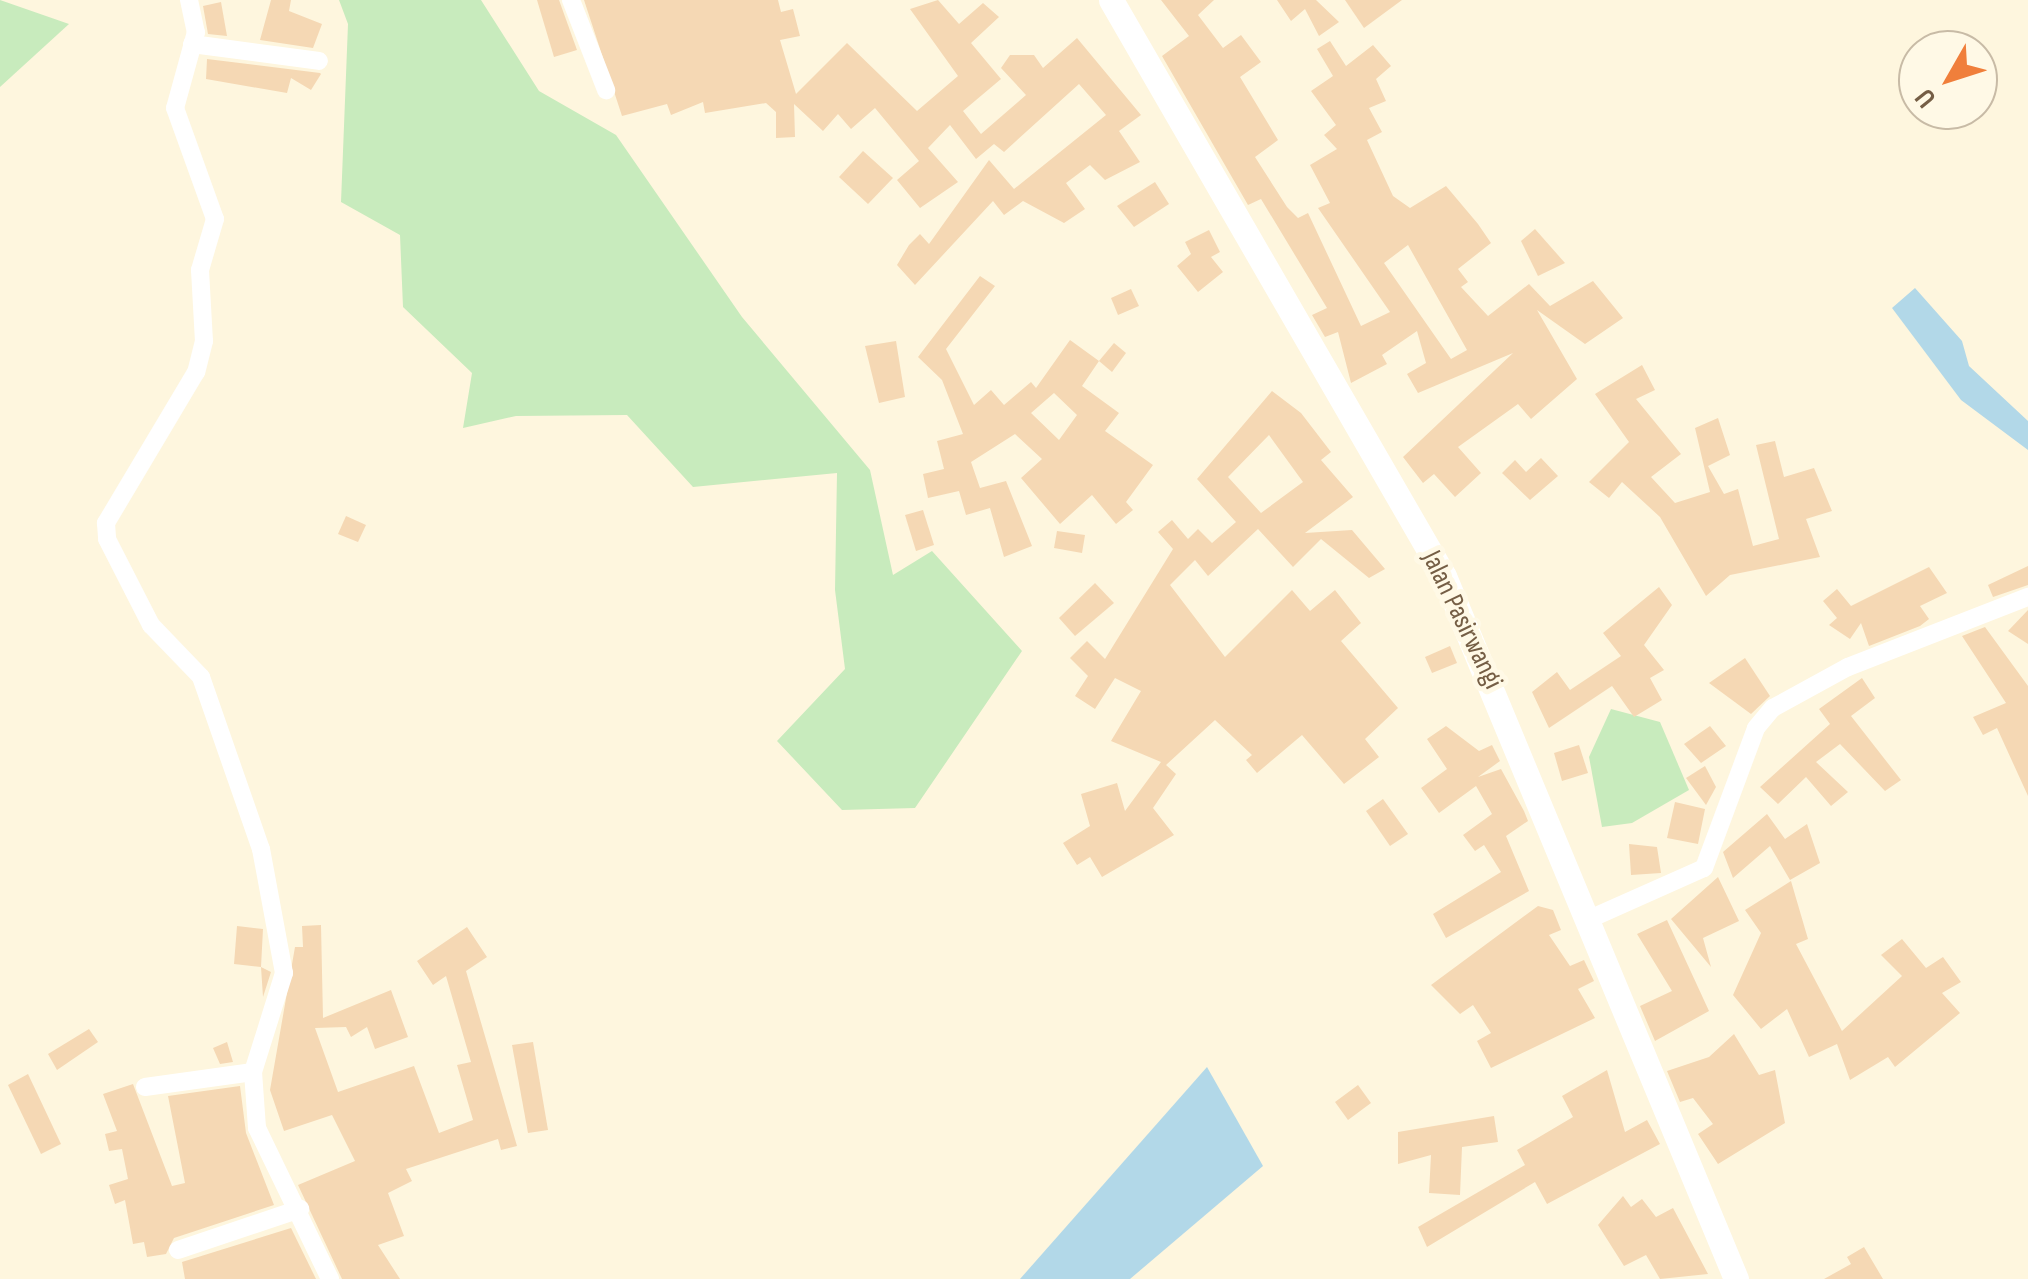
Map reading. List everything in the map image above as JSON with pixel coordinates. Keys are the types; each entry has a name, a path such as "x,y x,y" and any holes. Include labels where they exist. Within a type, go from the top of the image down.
{"street":[{"path":"189,0 192,44 175,108 215,219 200,270 204,340 196,372 106,523 106,540 151,626 201,677 261,849 284,973 253,1072 257,1128 300,1210 330,1279"},
{"path":"571,0 606,90"},
{"name":"Jalan Pasirwangi","path":"1110,0 1444,576 1736,1279"},
{"path":"192,44 319,61"},
{"path":"1585,922 1704,868 1756,728 1773,708 1848,666 2028,597"},
{"path":"146,1087 253,1072"},
{"path":"178,1250 300,1210"}],"green space":[{"path":"0,0 69,24 0,87"},
{"path":"339,0 481,0 539,91 616,135 742,317 870,470 893,575 932,551 1022,651 915,808 842,810 777,741 845,669 835,590 837,473 693,487 627,415 516,416 463,428 472,373 403,307 400,235 341,202 348,24"},
{"path":"1611,709 1660,722 1689,790 1632,823 1602,827 1589,757"}],"water":[{"path":"1915,288 1962,341 1969,366 2028,421 2028,450 1961,400 1892,308"},
{"path":"1207,1067 1263,1166 1130,1279 1020,1279"}],"building":[{"path":"271,0 291,0 289,11 322,24 313,48 260,40"},
{"path":"537,0 559,0 577,50 554,57"},
{"path":"584,0 778,0 781,12 793,9 800,36 780,40 796,94 847,43 917,111 958,76 910,9 938,0 959,24 983,3 999,17 971,43 1001,79 963,111 981,134 1026,95 1001,68 1010,55 1034,55 1043,68 1077,38 1141,115 1119,131 1140,162 1105,180 1090,165 1066,183 1085,209 1064,223 1023,201 1004,215 993,201 915,285 897,265 920,234 929,244 989,160 1014,189 1106,115 1079,84 1004,152 994,144 976,159 950,125 928,148 958,182 920,208 897,180 919,161 875,108 851,129 838,114 823,131 794,104 795,137 776,138 776,112 766,103 705,113 703,102 671,115 667,104 622,116"},
{"path":"1161,0 1214,0 1198,15 1223,48 1241,35 1261,62 1240,77 1278,140 1255,157 1287,207 1298,218 1308,213 1361,326 1390,312 1318,208 1330,203 1310,165 1337,149 1324,135 1336,125 1311,91 1333,76 1317,49 1330,41 1346,66 1373,45 1391,66 1376,79 1386,101 1369,108 1382,132 1367,140 1393,196 1410,208 1446,186 1478,224 1491,243 1458,269 1468,282 1461,287 1488,316 1529,284 1550,306 1593,281 1623,318 1585,344 1537,310 1577,379 1531,419 1518,404 1458,447 1481,473 1455,497 1434,474 1423,483 1403,457 1513,353 1418,393 1407,374 1426,363 1417,331 1382,355 1387,364 1351,383 1338,332 1325,337 1312,315 1327,308 1261,199 1248,205 1162,56 1189,36","holes":["1408,245 1467,350 1451,359 1384,263"]},
{"path":"1277,0 1316,0 1339,22 1319,36 1305,9 1291,21"},
{"path":"1345,0 1402,0 1364,28"},
{"path":"221,2 227,36 208,34 203,6"},
{"path":"207,59 321,74 311,90 291,78 287,93 206,79"},
{"path":"863,151 893,178 868,204 839,177"},
{"path":"1155,182 1169,204 1134,227 1117,206"},
{"path":"1535,229 1565,263 1538,276 1521,241"},
{"path":"1209,230 1220,252 1211,257 1223,272 1198,292 1177,266 1191,254 1185,242"},
{"path":"980,276 995,286 946,349 974,405 991,390 1004,405 1031,382 1036,388 1070,340 1099,361 1082,386 1119,413 1105,431 1153,465 1126,502 1133,510 1116,524 1092,495 1060,524 1021,478 1042,459 1015,434 971,462 980,488 1006,481 1032,546 1004,557 990,508 966,515 959,491 928,498 923,474 944,469 937,441 963,434 942,380 918,357","holes":["1054,393 1077,415 1059,440 1031,413"]},
{"path":"1131,289 1139,306 1118,315 1111,298"},
{"path":"896,341 905,397 879,403 865,346"},
{"path":"1114,343 1126,353 1112,372 1099,361"},
{"path":"1642,365 1655,390 1636,399 1681,454 1651,477 1675,503 1710,492 1695,428 1718,418 1730,455 1708,466 1724,494 1738,489 1753,546 1779,539 1756,445 1775,441 1784,477 1814,468 1832,511 1806,519 1820,557 1730,575 1706,596 1660,517 1622,482 1609,498 1589,482 1629,442 1595,394"},
{"path":"1272,391 1301,413 1331,452 1321,460 1353,497 1305,533 1352,530 1385,569 1369,578 1321,539 1293,567 1258,529 1208,576 1195,560 1170,585 1225,657 1292,590 1310,611 1335,590 1361,623 1341,641 1398,708 1365,739 1379,757 1344,784 1302,735 1257,773 1246,760 1252,755 1215,720 1166,765 1176,774 1153,808 1174,835 1102,877 1090,857 1077,865 1063,843 1090,826 1081,794 1117,783 1125,811 1161,762 1111,741 1141,691 1115,678 1095,709 1075,696 1088,676 1070,658 1087,641 1105,659 1173,549 1158,532 1172,520 1188,539 1198,529 1212,543 1236,522 1197,479","holes":["1269,435 1303,482 1261,513 1228,477"]},
{"path":"1541,458 1558,476 1530,500 1502,473 1515,460 1526,472"},
{"path":"923,510 934,545 916,551 905,515"},
{"path":"346,516 366,525 358,542 338,534"},
{"path":"1057,531 1085,535 1082,553 1054,548"},
{"path":"2028,566 2028,585 1993,597 1988,585"},
{"path":"1929,567 1947,593 1920,606 1929,619 1920,626 1869,646 1861,623 1850,639 1829,625 1837,618 1823,601 1837,589 1851,606"},
{"path":"1095,583 1114,603 1075,636 1059,618"},
{"path":"1659,587 1672,605 1644,645 1664,670 1650,678 1662,700 1634,717 1612,686 1549,728 1532,692 1557,672 1570,690 1621,656 1603,633"},
{"path":"2028,610 2028,644 2008,631"},
{"path":"1985,627 2028,686 2028,796 1997,728 1983,735 1973,717 2006,703 1962,636"},
{"path":"1450,646 1457,663 1432,673 1425,657"},
{"path":"1745,658 1770,696 1751,714 1709,683"},
{"path":"1862,678 1875,698 1851,716 1901,780 1885,791 1840,744 1816,762 1848,792 1831,806 1806,777 1778,804 1760,787 1830,724 1819,709"},
{"path":"1446,726 1479,751 1492,745 1500,761 1478,777 1501,769 1524,811 1528,821 1506,836 1529,891 1446,938 1433,914 1501,872 1484,845 1475,851 1463,835 1492,814 1476,786 1439,813 1421,788 1447,769 1427,739"},
{"path":"1710,726 1726,746 1701,763 1684,744"},
{"path":"1579,745 1588,773 1562,781 1554,753"},
{"path":"1705,766 1716,787 1706,805 1686,778"},
{"path":"1383,799 1408,834 1390,846 1366,811"},
{"path":"1675,802 1705,809 1698,844 1667,838"},
{"path":"1767,814 1785,839 1807,824 1820,863 1790,880 1770,846 1733,878 1723,852"},
{"path":"1629,844 1657,847 1661,873 1631,875"},
{"path":"1718,877 1739,921 1703,938 1711,967 1671,919"},
{"path":"1791,881 1808,939 1796,944 1842,1031 1902,976 1881,955 1902,939 1926,968 1943,957 1961,982 1942,993 1960,1013 1895,1067 1888,1057 1850,1080 1837,1044 1809,1057 1787,1009 1761,1029 1733,995 1761,933 1745,910"},
{"path":"1538,906 1553,910 1561,930 1549,935 1570,966 1584,960 1594,981 1578,989 1595,1018 1491,1068 1477,1041 1491,1033 1473,1005 1460,1014 1431,985"},
{"path":"1667,920 1709,1011 1655,1041 1640,1006 1672,991 1637,934"},
{"path":"321,925 323,1018 391,990 408,1037 375,1049 367,1027 351,1037 346,1027 315,1028 338,1092 414,1066 439,1133 473,1120 457,1065 471,1062 446,976 433,985 417,961 467,927 487,957 466,971 517,1146 501,1150 498,1139 406,1169 412,1181 388,1193 404,1236 378,1245 400,1279 342,1279 298,1185 355,1161 332,1115 284,1131 270,1090 295,947 303,947 302,926"},
{"path":"237,926 263,929 261,967 234,964"},
{"path":"261,967 271,972 263,997"},
{"path":"89,1029 98,1042 57,1070 48,1054"},
{"path":"1734,1034 1759,1075 1775,1070 1785,1123 1718,1164 1698,1134 1713,1124 1693,1098 1680,1102 1667,1071 1709,1057"},
{"path":"227,1042 233,1062 220,1064 213,1048"},
{"path":"533,1042 548,1130 528,1133 512,1045"},
{"path":"1607,1070 1625,1132 1647,1120 1660,1144 1547,1204 1535,1182 1427,1247 1418,1227 1525,1165 1517,1150 1573,1117 1562,1096"},
{"path":"28,1074 61,1144 41,1154 8,1085"},
{"path":"133,1084 172,1186 185,1183 168,1096 240,1086 246,1133 274,1205 174,1238 166,1254 147,1257 144,1242 133,1244 125,1200 115,1204 109,1185 128,1179 122,1149 109,1151 105,1134 117,1131 103,1094"},
{"path":"1358,1085 1371,1103 1348,1120 1335,1102"},
{"path":"1494,1116 1498,1142 1462,1147 1460,1195 1429,1193 1431,1155 1398,1164 1398,1132"},
{"path":"1623,1196 1631,1207 1642,1199 1656,1217 1673,1208 1708,1274 1660,1279 1646,1255 1624,1266 1598,1225"},
{"path":"291,1228 316,1279 185,1279 182,1262"},
{"path":"1864,1247 1883,1279 1824,1279 1851,1264 1847,1257"}]}
